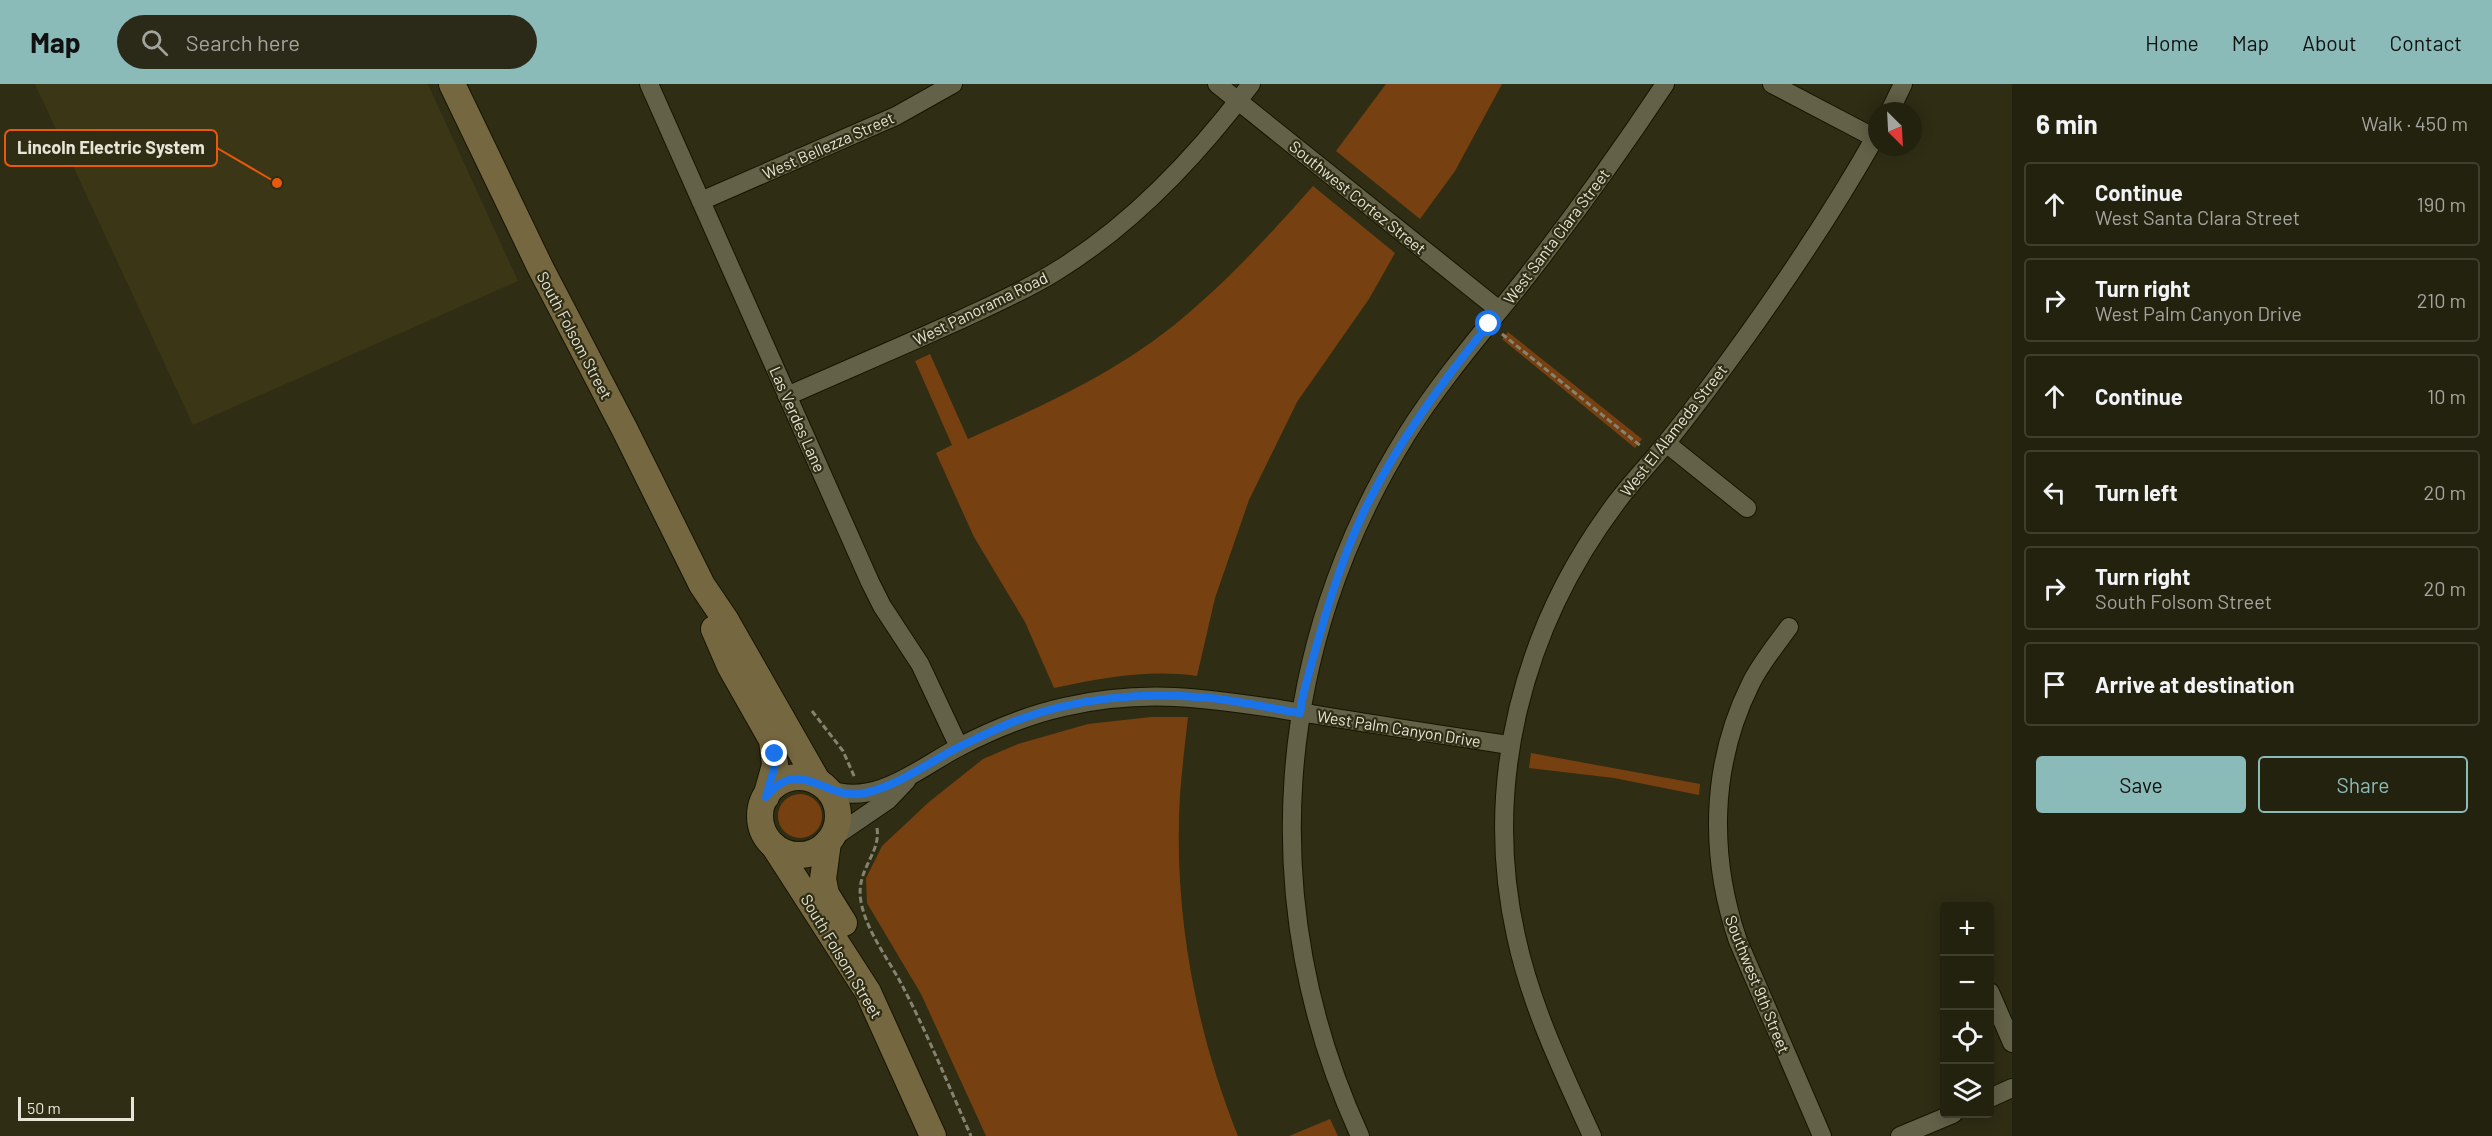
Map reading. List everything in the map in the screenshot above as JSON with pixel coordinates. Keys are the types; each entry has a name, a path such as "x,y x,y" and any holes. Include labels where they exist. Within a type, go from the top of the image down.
{"street":[{"name":"South Folsom Street","path":"452,84 540,267 702,585 725,619 822,785"},
{"name":"Las Verdes Lane","path":"649,84 870,582 882,606 920,664 958,747"},
{"name":"West Bellezza Street","path":"701,201 896,116 953,84"},
{"name":"Southwest Cortez Street","path":"1217,84 1494,317"},
{"name":"West Panorama Road","path":"788,396 1008,298 1056,272 1115,228 1170,180 1251,84"},
{"name":"West Santa Clara Street","path":"1360,1136 1336,1080 1304,969 1292,870 1292,804 1300,713 1333,589 1365,510 1408,432 1445,378 1627,141 1665,84"},
{"path":"1772,84 1868,132"},
{"path":"1895,102 1904,84"},
{"name":"West El Alameda Street","path":"1592,1136 1540,1019 1515,933 1508,889 1504,831 1509,745 1534,655 1552,609 1584,550 1610,512 1722,369 1842,197 1868,150"},
{"path":"1660,450 1747,508"},
{"name":"South Folsom Street","path":"702,585 713,626 730,666 772,740 775,765 766,797"},
{"name":"Southwest 9th Street","path":"1790,627 1751,682 1737,714 1722,771 1716,822 1718,855 1725,902 1738,941 1822,1136"},
{"name":"West Palm Canyon Drive","path":"822,785 836,793 862,794 910,776 958,747 1010,723 1064,707 1102,700 1156,695 1210,698 1509,745"},
{"name":"West Palm Canyon Drive","path":"830,841 888,800 910,776"},
{"path":"795,778 807,778 822,785 837,807 838,818 830,841 819,850 807,854 795,855 774,846 765,835 761,823 761,809 773,788 783,781 795,778"},
{"name":"South Folsom Street","path":"830,841 823,879 826,894 868,960 888,999 949,1136"},
{"name":"South Folsom Street","path":"774,846 868,992 933,1136"},
{"path":"1994,1003 2012,1043"},
{"path":"1994,1096 2012,1088"},
{"path":"1900,1136 1945,1123"}],"path":[{"path":"1494,317 1660,450"},
{"path":"812,711 843,751 856,781"},
{"path":"877,826 879,837 860,880 864,915 920,1020 971,1136"}],"shaded area":[{"path":"35,84 428,84 518,281 193,425"},
{"path":"1386,84 1502,84 1455,171 1420,219 1336,151"},
{"path":"1313,186 1395,253 1369,299 1297,402 1249,500 1215,598 1197,676 1143,674 1054,688 1025,622 974,537 936,453 952,445 915,361 930,354 968,439 1085,383 1141,350 1167,331 1240,265"},
{"path":"1508,332 1642,439 1635,448 1502,339"},
{"path":"1151,717 1188,717 1180,795 1179,838 1184,925 1190,968 1210,1054 1238,1136 986,1136 921,994 867,903 866,878 882,846 929,802 983,759 1018,744 1088,724"},
{"path":"1531,753 1700,784 1699,795 1614,778 1529,768"},
{"path":"800,794 816,800 822,816 816,832 800,838 784,832 778,816 784,800"},
{"path":"1330,1119 1338,1136 1289,1136"}],"place":[{"name":"Lincoln Electric System","path":"277,183"}],"route":[{"path":"775,754 775,765 766,797 783,781 795,778 807,778 836,793 862,794 910,776 958,747 1010,723 1064,707 1102,700 1156,695 1210,698 1300,713 1333,589 1365,510 1408,432 1445,378 1489,324"}]}
